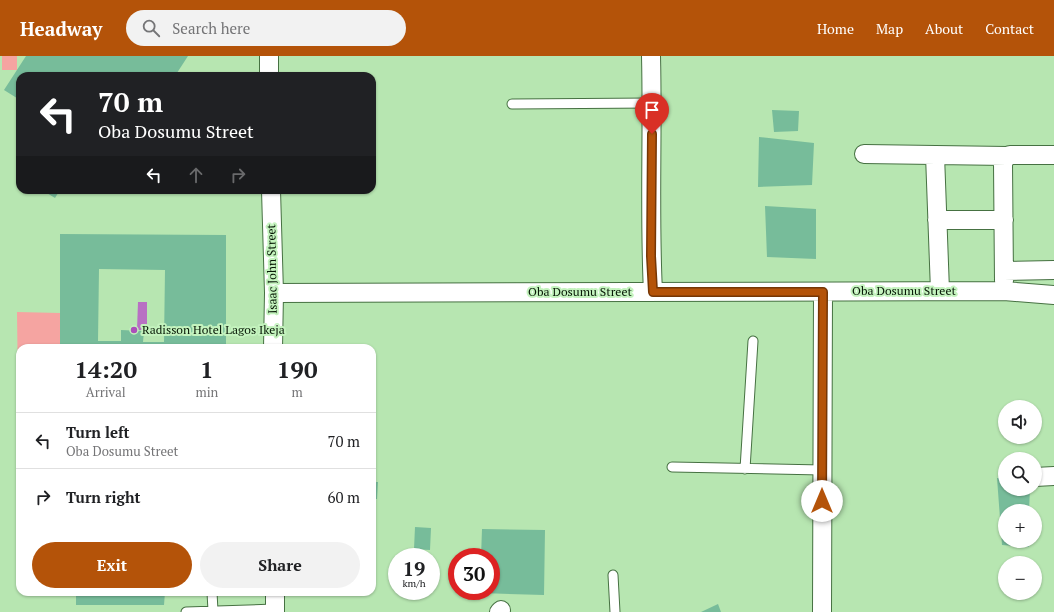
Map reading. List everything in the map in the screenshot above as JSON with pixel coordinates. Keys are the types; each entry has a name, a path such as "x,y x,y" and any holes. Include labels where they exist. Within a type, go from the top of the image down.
{"street":[{"path":"269,56 269,72"},
{"path":"651,56 651,256 653,292"},
{"path":"864,154 1007,156 1054,155"},
{"path":"935,155 940,291"},
{"path":"1007,156 1003,163 1004,276 1054,270"},
{"name":"Isaac John Street","path":"271,194 274,293 273,344"},
{"path":"937,220 1004,220"},
{"name":"Oba Dosumu Street","path":"274,293 1004,291 1054,294"},
{"path":"822,612 823,292"},
{"path":"1042,477 1054,476"}],"lane":[{"path":"512,104 652,103"},
{"path":"745,469 753,341"},
{"path":"672,467 822,470"},
{"path":"613,575 615,612"},
{"path":"212,596 213,611"},
{"path":"186,612 213,611 275,604"}],"shaded area":[{"path":"2,56 17,56 17,70 2,70"},
{"path":"138,302 147,302 147,330 137,330"},
{"path":"17,312 60,313 60,344 17,344"}],"building":[{"path":"26,56 188,56 178,72 16,72 16,98 4,90"},
{"path":"772,110 799,111 798,131 774,132"},
{"path":"759,137 814,143 812,185 758,187"},
{"path":"48,194 58,194 55,198"},
{"path":"765,206 816,209 816,259 767,257"},
{"path":"60,234 226,235 226,344 60,344","holes":["99,269 165,270 164,342 143,342 144,331 121,330 121,341 98,341"]},
{"path":"376,482 378,482 377,499"},
{"path":"998,496 1030,496 1029,504 999,504"},
{"path":"415,527 431,528 430,548 414,548"},
{"path":"482,529 545,530 544,595 500,594 500,548 481,548"},
{"path":"76,596 165,596 164,605 76,605"},
{"path":"718,604 721,612 701,612"}],"place":[{"name":"Radisson Hotel Lagos Ikeja","path":"134,330"}],"route":[{"path":"652,134 651,256 653,292 823,292 822,501"}]}
